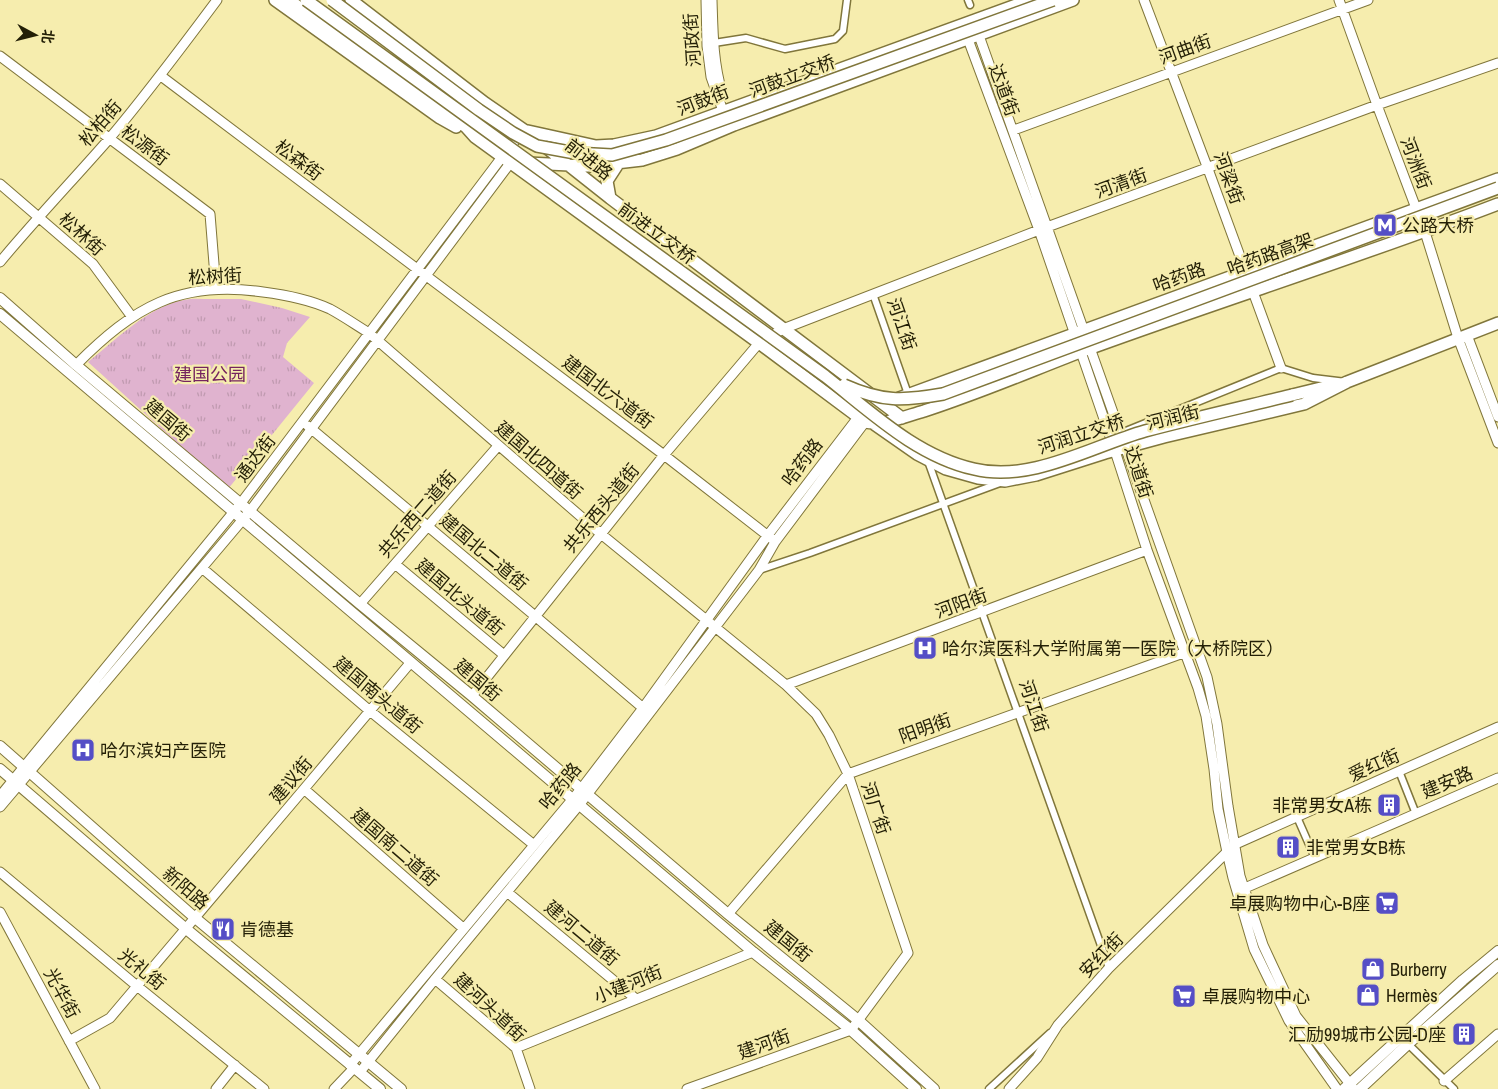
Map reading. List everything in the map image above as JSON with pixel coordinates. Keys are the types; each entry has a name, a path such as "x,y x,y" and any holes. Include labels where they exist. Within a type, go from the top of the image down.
{"highway":[{"path":"275,0 440,118 475,137 866,421 928,461"},
{"path":"289,0 446,112 466,127 475,137"},
{"name":"前进立交桥","path":"306,0 825,376 919,447 963,466 984,471 997,471"},
{"name":"河鼓立交桥","path":"332,0 479,110 537,146 575,153 612,154 666,140 1053,0"},
{"name":"前进路","path":"351,0 902,418"},
{"name":"河鼓街","path":"524,130 596,146 614,145 656,136 1030,0"},
{"name":"河鼓街","path":"506,159 590,166 642,160 677,149 734,125 1073,0"},
{"path":"610,198 607,182 618,164"},
{"name":"哈药路","path":"866,421 884,405 908,394 1498,179"},
{"name":"哈药路高架","path":"825,376 878,397 910,400 943,394 1498,188"},
{"path":"866,421 902,418 947,403 1085,351 1425,232 1498,204"},
{"name":"河润街","path":"928,461 956,473 1005,481 1036,475 1121,449 1222,422 1304,404 1347,382 1498,323"},
{"name":"河润立交桥","path":"997,471 1030,469 1067,459 1144,432 1347,382"}],"main road":[{"name":"建国街","path":"0,298 76,365 472,696 728,914 858,1020 934,1089"},
{"name":"建国街","path":"0,314 753,952 851,1030 916,1089"},
{"name":"新阳路","path":"0,746 194,917 401,1089"},
{"name":"新阳路","path":"0,769 185,928 380,1089"},
{"path":"1349,1087 1463,980 1498,952"},
{"path":"1360,1089 1498,965"}],"street":[{"name":"松柏街","path":"0,262 38,216 109,138 160,76 217,0"},
{"name":"河政街","path":"706,0 707,46 711,77 725,110 734,125"},
{"name":"河政街","path":"712,0 717,74 725,110"},
{"path":"714,43 746,38 785,49 835,39 843,31 847,0"},
{"name":"河梁街","path":"1144,0 1281,368"},
{"name":"河曲街","path":"1014,130 1172,71 1341,4 1368,0"},
{"name":"河洲街","path":"1341,4 1376,105 1425,232 1462,337"},
{"path":"968,23 1014,130 1048,227 1079,332"},
{"name":"达道街","path":"973,37 1038,230 1079,332 1207,677 1217,724 1240,876 1263,945 1296,1016 1349,1087"},
{"name":"松源街","path":"0,56 210,214 216,289"},
{"name":"河清街","path":"759,343 783,329 1038,230 1208,169 1376,105 1498,63"},
{"name":"松森街","path":"160,76 422,272"},
{"name":"通达街","path":"0,807 16,782 250,511 377,340 422,272 506,159 524,130"},
{"name":"松林街","path":"0,184 93,264 132,317"},
{"name":"通达街","path":"27,769 234,512 369,334 422,272"},
{"name":"建国北六道街","path":"422,272 776,542"},
{"name":"松树街","path":"76,365 95,346 132,317 164,300 189,292 216,289 252,290 307,300 331,310 369,334"},
{"name":"河江街","path":"873,294 908,394"},
{"name":"建国北四道街","path":"369,334 601,534 715,626"},
{"path":"1462,337 1498,417"},
{"path":"1462,337 1498,442"},
{"name":"共乐西头道街","path":"472,696 664,455 759,343"},
{"name":"达道街","path":"1085,351 1120,433 1121,449 1147,550 1186,652 1206,716 1218,809 1233,878 1254,949 1289,1021 1336,1089"},
{"name":"河润街","path":"1120,433 1281,368 1313,378 1347,382"},
{"name":"建国北二道街","path":"302,421 643,708"},
{"name":"哈药路","path":"584,792 768,535 866,421"},
{"name":"哈药路","path":"334,1089 355,1068 368,1062 507,892 759,570 776,542 866,421"},
{"name":"共乐西二道街","path":"360,604 498,446"},
{"name":"河江街","path":"928,461 1109,968"},
{"name":"河润街","path":"759,570 1005,481"},
{"name":"河阳街","path":"786,685 1147,550"},
{"name":"建国北头道街","path":"395,564 504,655"},
{"name":"建国南头道街","path":"202,568 534,845"},
{"name":"河广街","path":"715,626 786,685 816,714 829,735 848,774 908,954 851,1030"},
{"name":"阳明街","path":"728,914 848,774 1186,652"},
{"name":"建议街","path":"69,1041 110,1018 410,662"},
{"name":"爱红街","path":"1236,844 1498,727"},
{"path":"1399,771 1416,814"},
{"name":"建安路","path":"1245,888 1498,778"},
{"name":"通达街","path":"0,796 16,782"},
{"name":"建国南二道街","path":"304,790 464,929"},
{"name":"哈药路","path":"355,1068 359,1054 534,845 577,801"},
{"path":"1297,817 1314,858"},
{"path":"1227,852 1236,844"},
{"name":"安红街","path":"1009,1089 1037,1058 1058,1025 1109,968 1227,852"},
{"name":"光礼街","path":"0,872 264,1089"},
{"name":"建河二道街","path":"507,892 636,999"},
{"name":"光华街","path":"0,912 95,1089"},
{"name":"小建河街","path":"516,1048 753,952"},
{"name":"建河头道街","path":"435,979 516,1048 530,1089"},
{"path":"989,1089 1058,1025"},
{"name":"建河街","path":"687,1089 851,1030"},
{"path":"1444,1081 1498,1034"},
{"path":"1408,1044 1454,1089"},
{"path":"216,1089 235,1065"}],"green space":[{"name":"建国公园","path":"187,299 241,299 282,308 310,317 287,343 283,357 314,383 228,489 88,362 133,325 170,304"}],"place":[{"name":"公路大桥","path":"1385,225"},
{"name":"哈尔滨医科大学附属第一医院（大桥院区）","path":"925,648"},
{"name":"哈尔滨妇产医院","path":"83,750"},
{"name":"非常男女A栋","path":"1389,805"},
{"name":"非常男女B栋","path":"1288,847"},
{"name":"卓展购物中心-B座","path":"1387,903"},
{"name":"肯德基","path":"223,929"},
{"name":"Burberry","path":"1373,969"},
{"name":"Hermès","path":"1368,995"},
{"name":"卓展购物中心","path":"1184,996"},
{"name":"汇励99城市公园-D座","path":"1464,1034"}]}
